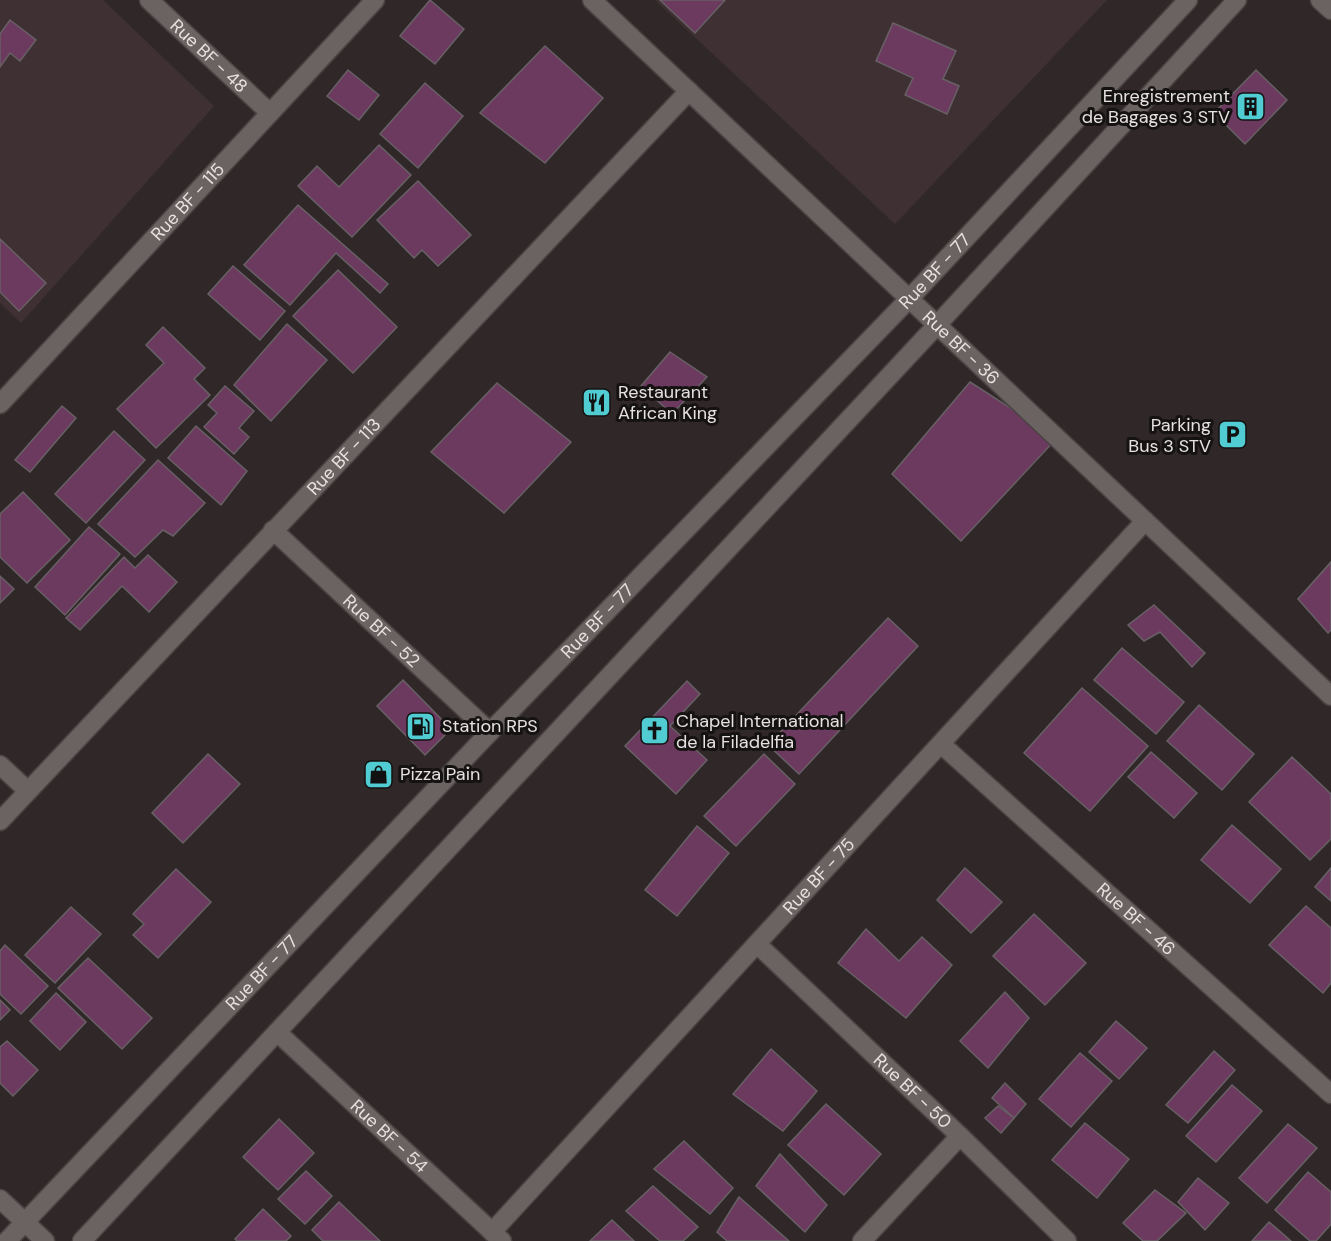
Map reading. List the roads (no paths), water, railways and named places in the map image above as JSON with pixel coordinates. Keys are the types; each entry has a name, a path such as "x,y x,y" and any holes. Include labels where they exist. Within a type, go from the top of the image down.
{"street":[{"name":"Rue BF - 48","path":"149,0 270,113"},
{"name":"Rue BF - 115","path":"0,404 375,0"},
{"name":"Rue BF - 36","path":"592,0 1331,696"},
{"name":"Rue BF - 77","path":"7,1241 490,732 909,299 1188,0"},
{"path":"82,1241 937,325 1237,0"},
{"path":"1320,0 1331,10"},
{"name":"Rue BF - 113","path":"0,821 689,91"},
{"name":"Rue BF - 75","path":"497,1236 757,944 1145,521"},
{"name":"Rue BF - 52","path":"273,530 490,732"},
{"name":"Rue BF - 46","path":"941,744 1331,1094"},
{"path":"0,765 28,791"},
{"name":"Rue BF - 50","path":"757,944 960,1136 1066,1241"},
{"name":"Rue BF - 54","path":"277,1032 497,1236"},
{"path":"862,1241 960,1136"},
{"path":"0,1199 45,1241"}],"place":[{"name":"Enregistrement de Bagages 3 STV","path":"1251,106"},
{"name":"Restaurant African King","path":"597,402"},
{"name":"Parking Bus 3 STV","path":"1232,435"},
{"name":"Station RPS","path":"421,726"},
{"name":"Chapel International de la Filadelfia","path":"655,731"},
{"name":"Pizza Pain","path":"379,774"}]}
